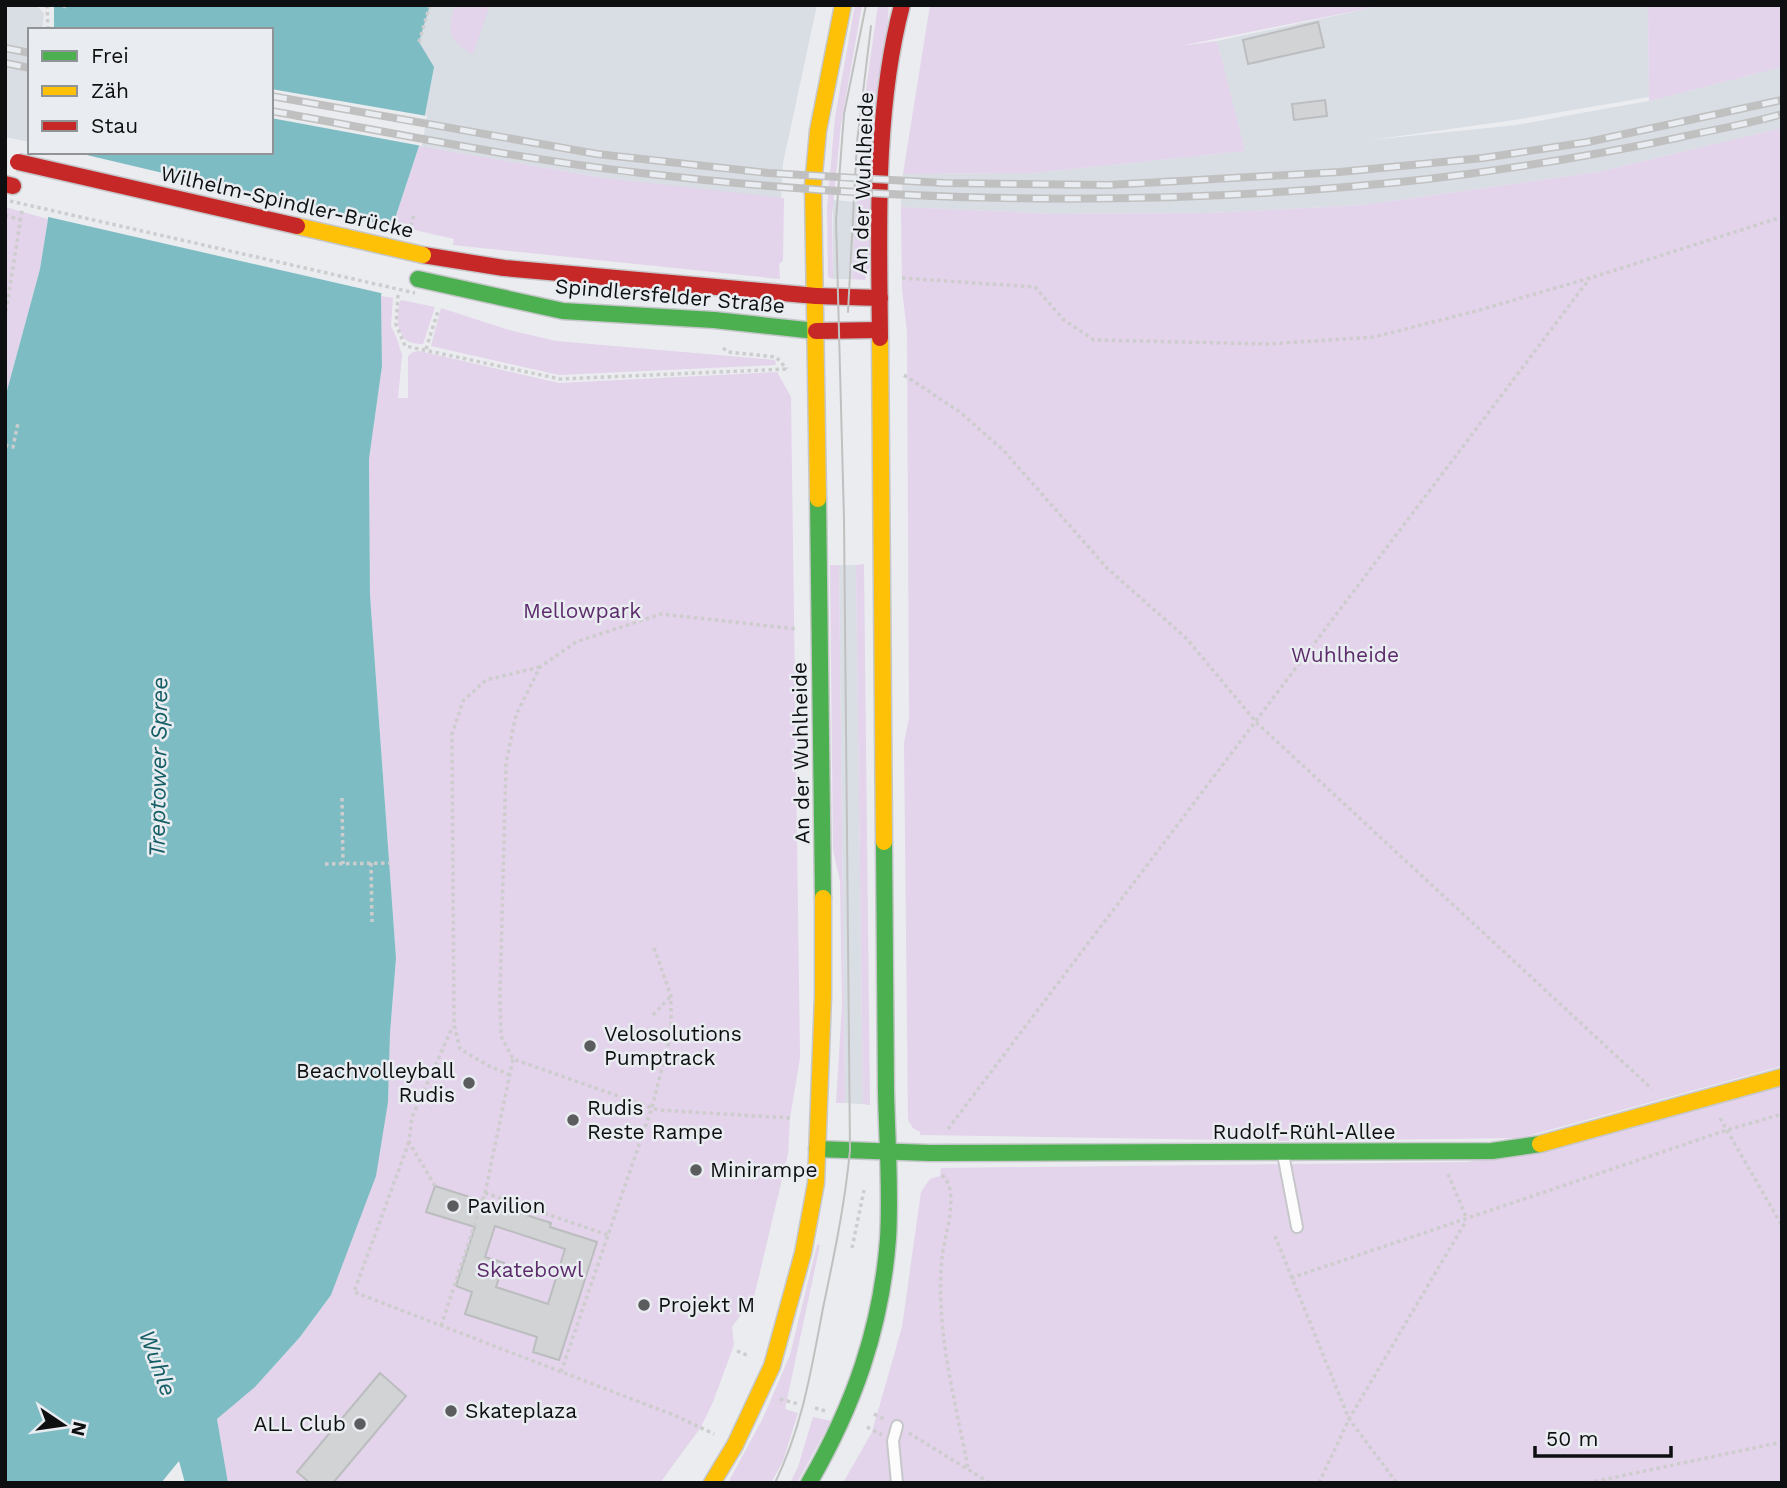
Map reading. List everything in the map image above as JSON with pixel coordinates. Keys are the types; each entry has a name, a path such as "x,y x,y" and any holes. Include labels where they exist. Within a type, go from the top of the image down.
{"main road":[{"name":"An der Wuhlheide","path":"712,1483 735,1445 772,1366 803,1252 816,1182 823,996 823,856 813,186 818,131 843,5"},
{"name":"An der Wuhlheide","path":"809,1483 825,1458 852,1402 869,1349 885,1279 890,1197 887,1150 879,222 886,94 894,36 902,5"},
{"name":"Wilhelm-Spindler-Brücke","path":"12,160 423,255"},
{"name":"Spindlersfelder Straße","path":"423,255 504,268 816,296 880,298"},
{"name":"Spindlersfelder Straße","path":"409,285 563,310 715,320 816,331 879,330"},
{"name":"Rudolf-Rühl-Allee","path":"817,1149 930,1153 1466,1152 1514,1149 1782,1077"}],"lane":[{"path":"1283,1153 1297,1227"},
{"path":"897,1426 893,1441 897,1483"}],"path":[{"path":"47,5 48,28"},
{"path":"419,42 430,5"},
{"path":"14,190 409,285 396,324 405,346 559,379 788,369 776,357 728,352 719,345"},
{"path":"5,215 21,220 5,318"},
{"path":"897,277 1035,288 1064,320 1094,340 1268,344 1374,337 1590,278 1782,217"},
{"path":"930,1153 1257,723 1590,278"},
{"path":"426,349 441,300"},
{"path":"904,375 960,412 1004,451 1107,568 1185,638 1257,723 1672,1108"},
{"path":"5,445 13,447 19,423"},
{"path":"510,1075 460,1049 454,1024 452,734 463,701 486,681 540,667 576,642 662,614 797,629"},
{"path":"441,1326 485,1193 513,1059 501,1036 500,996 506,763 516,715 540,667"},
{"path":"342,798 344,864"},
{"path":"371,863 372,922"},
{"path":"325,864 390,863"},
{"path":"561,1371 652,1107 671,1034 671,996 653,945"},
{"path":"653,1015 671,996"},
{"path":"454,1024 412,1117 409,1142 354,1292 701,1427 735,1445"},
{"path":"513,1059 657,1110 790,1118"},
{"path":"1710,1097 1782,1226"},
{"path":"1291,1278 1727,1130 1782,1114"},
{"path":"409,1142 435,1186"},
{"path":"941,1174 948,1181 952,1195 942,1260 942,1314 948,1366 968,1468"},
{"path":"1448,1174 1467,1219"},
{"path":"852,1248 864,1189"},
{"path":"485,1193 608,1235"},
{"path":"1319,1483 1349,1419 1467,1219"},
{"path":"1275,1236 1349,1419 1397,1483"},
{"path":"737,1351 749,1356"},
{"path":"772,1397 798,1404"},
{"path":"874,1414 885,1420"},
{"path":"897,1426 990,1483"},
{"path":"1587,1483 1782,1442"}],"shaded area":[{"path":"5,5 38,7 44,14 42,28 28,28 28,142 5,137"},
{"path":"430,5 817,5 783,163 781,199 604,178 419,146 419,42"},
{"path":"1385,5 1648,5 1649,97 1371,140 1517,125 1649,101 1782,67 1782,128 1598,172 1364,205 1210,213 1054,214 901,207 903,174 1033,173 1245,151 1217,41"},
{"path":"833,200 857,202 852,279 833,279"},
{"path":"839,565 856,565 863,1104 845,1103"}],"green space":[{"path":"455,5 490,5 473,54 458,44 452,34 451,22"},
{"path":"855,5 862,5 841,124 832,215 833,279 828,277 827,209 835,117"},
{"path":"878,5 889,5 869,267 865,280 852,279 862,117"},
{"path":"930,5 1385,5 1180,46 1217,41 1245,151 1033,173 903,174"},
{"path":"1648,5 1782,5 1782,67 1649,101"},
{"name":"Wuhlheide","path":"1782,128 1782,1066 1520,1138 1286,1141 920,1135 908,1120 904,743 909,718 907,332 902,289 901,207 1054,214 1210,213 1364,205 1598,172"},
{"path":"419,146 604,178 784,198 783,261 779,264 780,279 453,245 454,239 393,225"},
{"path":"5,207 48,219 40,269 5,398"},
{"name":"Mellowpark","path":"381,296 393,298 391,326 402,355 398,398 408,398 408,356 419,351 559,383 777,372 791,397 800,1058 790,1118 788,1154 754,1297 732,1327 734,1345 701,1427 660,1483 228,1483 217,1419 255,1387 300,1337 331,1295 388,1102 396,958 370,595 369,459 382,366"},
{"path":"401,300 435,307 423,344 408,341 400,332 398,315"},
{"path":"441,308 509,330 556,341 775,360 776,365 559,375 431,346"},
{"path":"864,564 870,1105 863,1104 856,565"},
{"path":"830,565 839,565 845,1103 836,1103 842,1005 840,881 833,850"},
{"path":"1782,1086 1782,1483 843,1483 872,1432 902,1327 921,1192 930,1179 940,1176 941,1168 1468,1162"},
{"path":"817,1245 820,1245 785,1409 798,1413 783,1461 771,1483 728,1483 763,1418 790,1355"},
{"path":"813,1417 831,1421 797,1483 790,1483 798,1467"}],"water":[{"path":"54,5 430,5 419,42 434,67 419,146 381,261 384,279 381,296 382,366 369,459 370,595 396,958 388,1102 376,1176 331,1295 300,1337 255,1387 217,1419 228,1483 185,1483 179,1461 161,1483 5,1483 5,398 40,269 48,219 50,154 273,154 273,28 54,28"}],"pier":[{"path":"273,89 427,116 422,146 273,118"},
{"path":"47,154 82,154 396,228 385,261 388,279 385,294 44,216"}],"building":[{"path":"1318,22 1324,47 1248,64 1243,40"},
{"path":"1325,100 1327,116 1294,120 1292,104"},
{"path":"435,1186 551,1223 550,1227 597,1242 559,1360 533,1352 537,1337 465,1314 472,1292 456,1286 475,1227 426,1212","holes":["495,1226 565,1249 548,1304 496,1287 504,1263 485,1257"]},
{"name":"ALL Club","path":"380,1373 406,1396 333,1483 310,1483 297,1472"}],"tram line":[{"path":"775,1483 793,1440 810,1376 839,1230 850,1150 844,519 836,220 844,114 866,5"},
{"path":"848,312 857,142 871,26"}],"railway":[{"path":"5,48 28,53"},
{"path":"5,63 28,68"},
{"path":"273,96 597,154 768,173 944,183 1108,185 1340,172 1483,158 1588,142 1782,100"},
{"path":"273,111 502,153 641,173 838,191 1034,198 1231,195 1428,179 1615,150 1782,114"}],"traffic: fast":[{"path":"418,279 563,311 714,320 816,331"},
{"path":"818,499 823,898"},
{"path":"809,1483 839,1425 863,1366 879,1304 888,1239 884,842"},
{"path":"817,1149 930,1153 1492,1151 1540,1144"}],"traffic: slow":[{"path":"818,499 813,186 818,131 843,5"},
{"path":"297,226 423,255"},
{"path":"880,338 884,842"},
{"path":"712,1483 735,1445 772,1366 803,1253 816,1183 823,996 823,898"},
{"path":"1540,1144 1782,1077"}],"traffic: jam":[{"path":"880,338 879,213 882,128 893,46 902,5"},
{"path":"18,162 297,226"},
{"path":"5,184 13,186"},
{"path":"423,255 504,268 816,296"},
{"path":"816,296 880,298"},
{"path":"816,331 879,330"}],"place":[{"name":"Velosolutions Pumptrack","path":"590,1046"},
{"name":"Beachvolleyball Rudis","path":"469,1083"},
{"name":"Rudis Reste Rampe","path":"573,1120"},
{"name":"Minirampe","path":"696,1170"},
{"name":"Pavilion","path":"453,1206"},
{"name":"Projekt M","path":"644,1305"},
{"name":"Skateplaza","path":"451,1411"},
{"name":"ALL Club","path":"360,1424"}],"water label":[{"name":"Treptower Spree","path":"158,767"},
{"name":"Wuhle","path":"158,1363"}],"park label":[{"name":"Skatebowl","path":"530,1270"}]}
